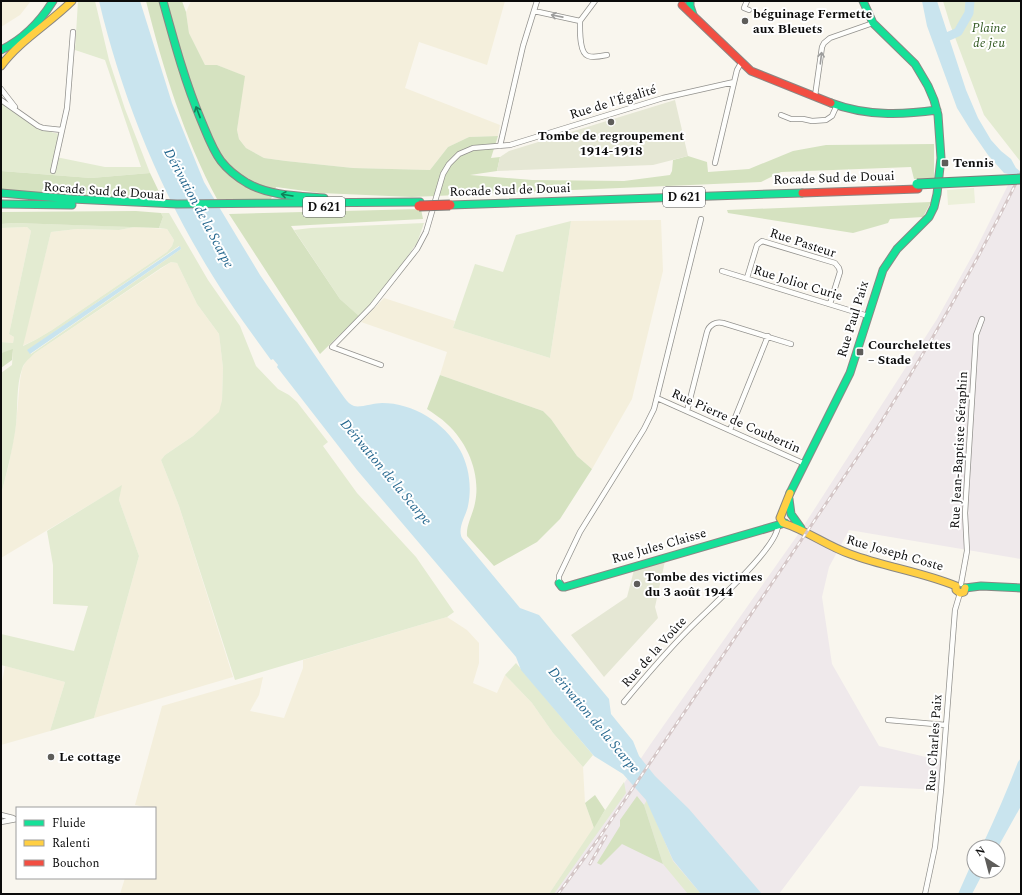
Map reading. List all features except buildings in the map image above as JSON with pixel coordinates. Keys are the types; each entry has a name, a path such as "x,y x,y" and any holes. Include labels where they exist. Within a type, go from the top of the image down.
{"main road":[{"path":"1,50 11,45 29,31 53,1"},
{"path":"1,66 9,55 72,1"},
{"path":"163,1 179,60 196,110 213,148 230,171 250,184 277,193 395,202"},
{"path":"863,1 872,23"},
{"path":"684,2 698,21 741,63 753,72 803,92 861,112 906,114 937,110"},
{"name":"Rue Paul Paix","path":"783,520 791,493 850,373 879,279 888,262 900,245 927,220 933,211 937,194 940,160 937,110 928,86 913,62 872,23"},
{"name":"Rocade Sud de Douai","path":"917,186 1021,179"},
{"name":"Rocade Sud de Douai","path":"1,197 86,204 228,207 420,204 917,186 1021,184"},
{"name":"Rocade Sud de Douai","path":"1,194 162,206"},
{"name":"Rocade Sud de Douai","path":"228,207 395,202 420,204"},
{"path":"1,204 86,204"},
{"name":"Rue Joseph Coste","path":"783,520 822,542 849,554 881,565 937,578 961,588 981,586 1021,588"},
{"name":"Rue Jules Claisse","path":"559,583 562,587 565,587 783,520"}],"street":[{"path":"500,146 523,46 538,1"},
{"path":"595,1 580,21 582,49 584,53 591,56 607,55"},
{"path":"747,1 744,8 749,10"},
{"path":"534,11 580,21"},
{"path":"815,96 824,43 830,38 872,23"},
{"path":"54,171 68,93 73,32"},
{"path":"714,164 736,70 741,63"},
{"name":"Rue de l'Égalité","path":"381,365 332,347 372,306 417,249 426,232 441,179 449,164 459,154 468,150 510,145 663,98 734,82"},
{"path":"1,89 17,110"},
{"path":"1,100 41,127 62,130"},
{"path":"781,115 791,119 804,119 812,121 826,120 832,116 837,104"},
{"path":"559,583 559,576 580,532 647,423 657,398 701,219"},
{"name":"Rue Pasteur","path":"747,278 757,245 760,242 766,241 835,263 840,272 830,304"},
{"name":"Rue Joliot Curie","path":"722,270 868,316"},
{"name":"Rue Jean-Baptiste Séraphin","path":"961,588 967,551 965,512 976,335 982,319"},
{"path":"687,411 707,332 711,325 723,322 791,344"},
{"path":"730,430 768,336"},
{"name":"Rue Pierre de Coubertin","path":"657,398 805,464"},
{"name":"Rue de la Voûte","path":"624,702 690,628 753,565 776,535 783,520"},
{"name":"Rue Charles Paix","path":"925,894 935,847 955,610 961,588"},
{"path":"888,720 946,725"},
{"path":"1,815 16,819"},
{"path":"1,822 16,819"}],"shaded area":[{"path":"1,1 31,1 20,15 1,27"},
{"path":"191,1 505,1 487,65 419,42 405,88 500,125 498,136 469,137 448,147 430,170 353,168 264,158 246,148 239,139 237,130 244,76 217,65 205,65 189,33 186,12"},
{"path":"1014,173 1021,182 1021,559 849,530 829,567 822,597 832,664 879,746 943,761 941,790 860,786 779,894 549,894 652,742 799,533 937,319 976,249"},
{"path":"661,220 663,271 632,399 592,469 577,456 551,419 543,411 440,375 447,352 361,322 384,298 455,321 453,328 550,358 571,221"},
{"path":"27,227 31,231 9,334 14,337 13,343 1,342 1,228"},
{"path":"135,227 167,229 174,240 172,246 167,252 52,330 22,346 51,232 77,229 119,230"},
{"path":"171,262 177,263 197,304 219,334 223,368 222,400 220,412 193,436 165,455 161,460 179,506 233,677 94,718 139,556 119,500 121,486 1,558 1,495 9,464 16,425 20,380 22,369 26,361 35,353"},
{"path":"447,617 467,630 479,643 479,663 473,683 497,693 505,675 532,703 553,733 583,767 585,803 594,828 549,894 120,894 125,879 156,879 156,807 135,805 162,706 263,677 259,695 250,711 284,718 303,668 303,660"},
{"path":"5,666 65,682 50,731 1,745 1,687"}],"green space":[{"path":"78,1 95,1 109,60 125,109 150,173 91,178 1,171 1,103 36,128 59,134 56,157 105,167 141,167 105,60 75,50"},
{"path":"146,1 182,1 186,12 189,33 205,65 217,65 245,76 237,130 239,139 246,148 264,158 353,168 430,170 448,147 469,137 498,136 491,158 500,157 497,171 470,175 532,180 624,181 670,175 673,160 688,156 707,162 708,172 749,169 793,151 826,145 934,144 934,178 914,179 911,167 781,172 761,182 412,197 320,193 276,187 271,199 217,199 194,152 167,77"},
{"name":"Plaine de jeu","path":"943,1 1021,1 1020,161 984,115"},
{"path":"675,100 688,156 653,165 497,171 500,157 509,151"},
{"path":"1,171 91,178 150,173 163,200 119,199 1,190"},
{"path":"974,188 975,203 948,205 947,190"},
{"path":"931,202 923,217 890,219 888,223 853,233 728,213 727,210"},
{"path":"421,209 423,219 291,226 340,299 359,316 320,354 229,214"},
{"path":"136,211 161,213 163,217 159,228 14,223 1,224 1,212"},
{"path":"161,213 169,213 208,280 240,326 256,366 278,389 289,395 297,402 328,442 323,446 357,493 416,557 454,612 447,617 235,680 179,506 161,460 165,455 193,436 219,412 222,400 223,368 219,334 197,304 177,263 171,262 161,268 35,353 26,362 20,376 15,434 1,495 1,373 12,365 13,350 1,353 1,342 13,343 14,337 9,334 31,231 27,227 1,228 1,224 14,223 135,227 119,230 77,229 51,232 23,346 52,330 167,252 172,246 174,240 167,229 159,228 163,217","holes":["179,246 181,249 31,354 28,350"]},
{"path":"571,221 550,358 453,328 475,264 503,272 516,235"},
{"path":"424,223 417,243 361,318 340,299 294,230 311,228"},
{"path":"13,349 12,360 1,368 1,353"},
{"path":"440,375 543,411 551,419 577,456 592,469 560,519 537,542 494,566 467,536 475,503 476,482 467,450 454,432 442,420 427,409"},
{"path":"122,485 119,500 139,556 94,718 50,731 65,682 1,665 1,634 74,651 88,606 53,604 53,565 47,531"},
{"path":"665,561 655,607 658,618 604,677 571,635 627,597 634,570"},
{"path":"516,663 593,755 583,767 553,733 532,703 505,675"},
{"path":"624,782 626,793 554,894 549,894"},
{"path":"595,795 605,810 594,828 585,803"},
{"path":"637,796 644,805 663,864 622,844 601,865 597,863 620,826 620,820"},
{"path":"647,800 673,861 701,894 688,894 663,864 644,805"}],"water":[{"name":"Dérivation de la Scarpe","path":"99,1 140,1 172,103 204,182 260,275 344,398 354,406 382,403 405,406 416,410 436,423 453,440 466,463 470,484 468,506 462,522 462,538 520,608 539,615 609,699 611,714 633,741 639,756 655,776 689,809 762,894 701,894 673,860 646,800 623,774 594,756 521,670 516,657 357,470 277,367 278,365 273,359 271,360 232,306 205,264 167,192 150,155 121,79"},
{"path":"922,1 937,1 966,90 978,118 991,140 1011,159 1016,168 1021,172 1021,182 1012,175 1004,173 988,155 957,108 927,26"},
{"path":"180,246 181,249 30,354 27,350"},
{"path":"1021,758 1021,806 1002,839 985,839 1001,804"},
{"path":"966,876 966,879 980,879 972,894 958,894"}],"waterway":[{"path":"940,40 958,32 969,13 970,1"}],"railway":[{"path":"558,894 599,838 876,430 952,303 988,239 1021,173"},
{"path":"590,864 606,836"}],"traffic: fast":[{"path":"1,50 17,41 31,29 43,16 53,1"},
{"path":"163,1 180,61 195,106 215,152 221,161 236,176 265,191 284,195 324,198"},
{"path":"690,1 693,15"},
{"path":"790,493 850,373 883,270 897,249 929,217 934,207 937,194 941,158 938,115 934,100 928,86 915,64 873,23 863,1"},
{"path":"831,103 857,110 884,113 910,113 937,110"},
{"path":"917,184 1021,179"},
{"path":"1,193 72,199 177,204 420,202"},
{"path":"450,205 802,193"},
{"path":"1,204 72,205"},
{"path":"789,499 791,514 801,528"},
{"path":"559,583 562,587 565,587 785,523"},
{"path":"965,588 981,586 1021,588"}],"traffic: slow":[{"path":"1,66 17,48 72,1"},
{"path":"790,493 780,518 783,523 850,554 956,586"},
{"path":"956,586 956,590 960,593 964,592 965,588"}],"traffic: jam":[{"path":"682,5 751,71 831,103"},
{"path":"802,193 918,189"},
{"path":"419,206 450,205"}],"place":[{"name":"béguinage Fermette aux Bleuets","path":"745,21"},
{"name":"Tombe de regroupement 1914-1918","path":"611,122"},
{"name":"Tennis","path":"945,163"},
{"name":"Courchelettes – Stade","path":"860,352"},
{"name":"Tombe des victimes du 3 août 1944","path":"637,584"},
{"name":"Le cottage","path":"51,757"}]}
